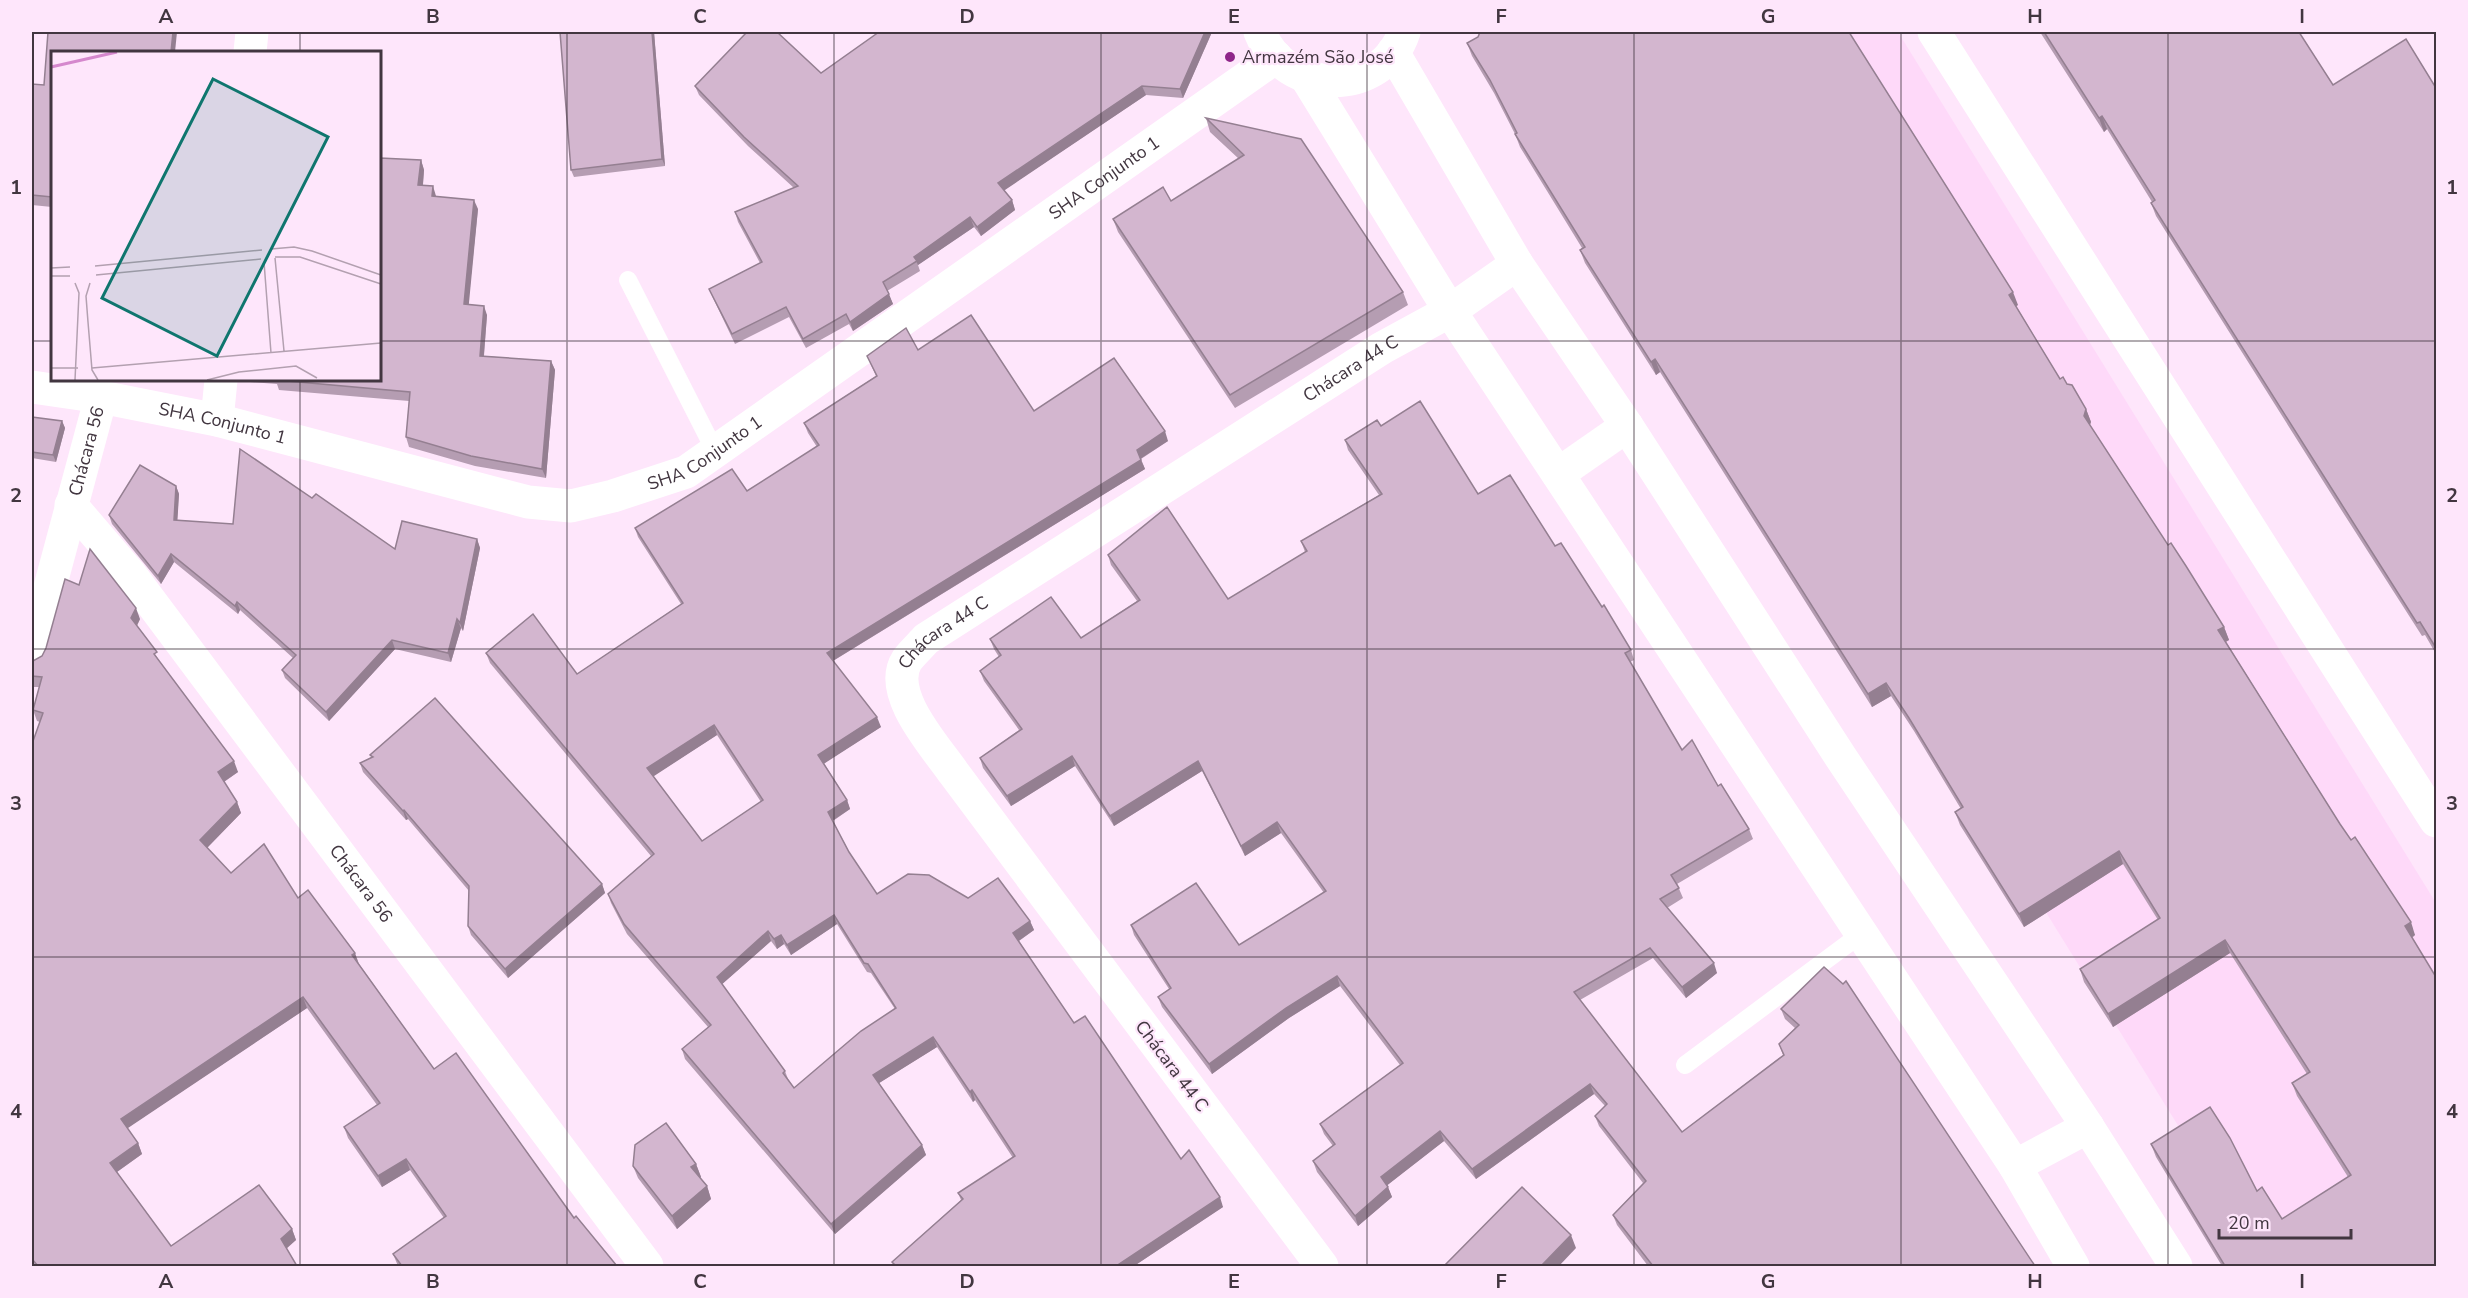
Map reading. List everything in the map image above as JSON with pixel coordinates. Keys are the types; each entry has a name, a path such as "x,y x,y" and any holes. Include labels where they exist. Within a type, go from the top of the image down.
{"street":[{"path":"250,51 252,32"},
{"path":"1934,32 2436,821"},
{"path":"1268,44 1290,69 1306,77 1330,81 1354,79 1375,69 1399,42 1517,264 1627,426 1840,756 2088,1127 2176,1266"},
{"name":"SHA Conjunto 1","path":"32,387 101,397 217,420 528,502 571,506 614,496 686,472 1268,44"},
{"path":"1306,77 1450,311 2015,1166 2073,1266"},
{"name":"Chácara 44 C","path":"1322,1266 953,772 905,702 902,681 906,662 926,639 1382,348 1450,311 1517,264"},
{"path":"217,420 221,381"},
{"name":"Chácara 56","path":"32,654 101,397"},
{"path":"1558,474 1627,426"},
{"name":"Chácara 56","path":"72,505 130,573 646,1266"},
{"path":"2015,1166 2088,1127"}],"lane":[{"path":"628,280 716,451"},
{"path":"1685,1065 1861,934"}],"shaded area":[{"path":"1501,32 1898,32 2436,903 2436,1266 2265,1266"}],"building":[{"path":"48,32 173,32 171,51 51,51 51,197 32,195 32,84 44,85"},
{"path":"560,32 652,32 662,159 571,170"},
{"path":"747,32 777,32 821,73 879,32 1205,32 1180,89 1142,86 998,183 1012,200 977,227 970,217 914,257 917,261 883,282 889,294 850,322 846,314 803,339 786,307 732,334 709,289 762,262 735,212 798,186 744,137 695,86"},
{"path":"1480,32 1849,32 2013,292 2009,295 2060,379 2063,377 2067,384 2072,385 2086,409 2084,416 2168,545 2171,543 2224,627 2218,630 2340,824 2351,840 2355,837 2411,922 2405,926 2436,977 2436,1266 2225,1266 2151,1144 2210,1107 2230,1138 2257,1191 2262,1187 2282,1219 2351,1175 2292,1083 2310,1072 2225,940 2108,1014 2080,969 2160,918 2119,851 2019,914 1955,812 1963,807 1886,683 1868,694 1655,359 1651,362 1580,250 1585,247 1515,134 1517,133 1490,80 1467,43 1478,37"},
{"path":"2044,32 2299,32 2333,85 2406,39 2436,88 2436,648 2420,622 2417,623 2151,203 2155,200 2102,116 2099,118"},
{"path":"1206,118 1301,139 1403,292 1230,395 1113,219 1163,187 1171,201 1244,155"},
{"path":"381,158 421,160 418,185 433,186 432,196 474,200 464,304 484,306 480,356 551,361 542,469 471,456 406,437 410,392 287,381 381,381"},
{"path":"971,315 1034,411 1114,358 1165,431 1137,450 1141,460 827,653 877,717 818,755 847,800 828,812 849,852 877,894 908,874 929,875 968,898 998,878 1030,921 1013,933 1074,1023 1085,1016 1181,1159 1189,1150 1220,1197 1116,1266 896,1266 892,1262 963,1199 958,1193 1015,1156 972,1090 970,1092 933,1037 873,1075 922,1145 831,1224 682,1049 711,1025 624,924 608,894 654,854 486,653 533,614 577,674 683,603 635,528 732,469 747,491 819,445 804,423 877,376 867,356 906,328 918,350","holes":["714,725 763,800 702,841 647,768","834,915 896,1008 861,1031 794,1088 783,1073 785,1071 717,977 768,931 774,939 781,935 787,945"]},
{"path":"1420,401 1478,494 1510,475 1555,546 1561,543 1602,607 1604,605 1631,650 1625,653 1682,750 1692,740 1718,786 1721,784 1749,829 1671,875 1679,888 1660,899 1714,963 1682,987 1650,948 1574,992 1682,1132 1784,1055 1779,1044 1799,1025 1781,1009 1824,967 1843,984 1846,981 2035,1266 1653,1266 1613,1215 1646,1181 1595,1116 1607,1104 1590,1084 1472,1169 1440,1131 1381,1177 1388,1187 1355,1216 1313,1161 1335,1144 1320,1124 1403,1063 1337,976 1286,1008 1209,1064 1158,997 1171,988 1131,925 1196,883 1239,945 1326,891 1277,822 1241,846 1198,761 1110,816 1072,756 1007,796 980,758 1022,729 980,671 1001,655 990,639 1051,597 1081,638 1140,600 1108,555 1167,507 1228,599 1307,551 1301,541 1382,494 1345,440 1377,420 1381,426"},
{"path":"32,417 62,421 53,455 32,452"},
{"path":"240,449 312,498 316,494 395,549 402,521 477,539 460,623 457,619 448,653 392,640 326,712 282,670 296,655 237,602 235,606 171,554 158,576 109,515 140,465 176,486 174,520 233,524"},
{"path":"90,549 136,608 131,618 157,652 154,654 234,761 218,772 237,802 200,840 231,873 264,844 298,898 308,890 355,953 352,955 434,1069 456,1053 574,1218 576,1216 617,1266 402,1266 393,1254 446,1216 406,1159 378,1176 344,1127 380,1103 303,997 121,1119 138,1143 110,1163 171,1246 259,1185 292,1229 281,1239 297,1266 38,1266 32,1259 32,744 43,713 33,710 42,677 32,676 32,661 42,656 46,648 65,579 79,585"},
{"path":"435,698 602,884 505,969 468,926 469,886 360,763 373,757 370,755"},
{"path":"666,1123 696,1164 691,1167 707,1186 672,1216 633,1166 635,1145"},
{"path":"1522,1187 1571,1235 1541,1266 1444,1266"}],"place":[{"name":"Armazém São José","path":"1230,57"}]}
